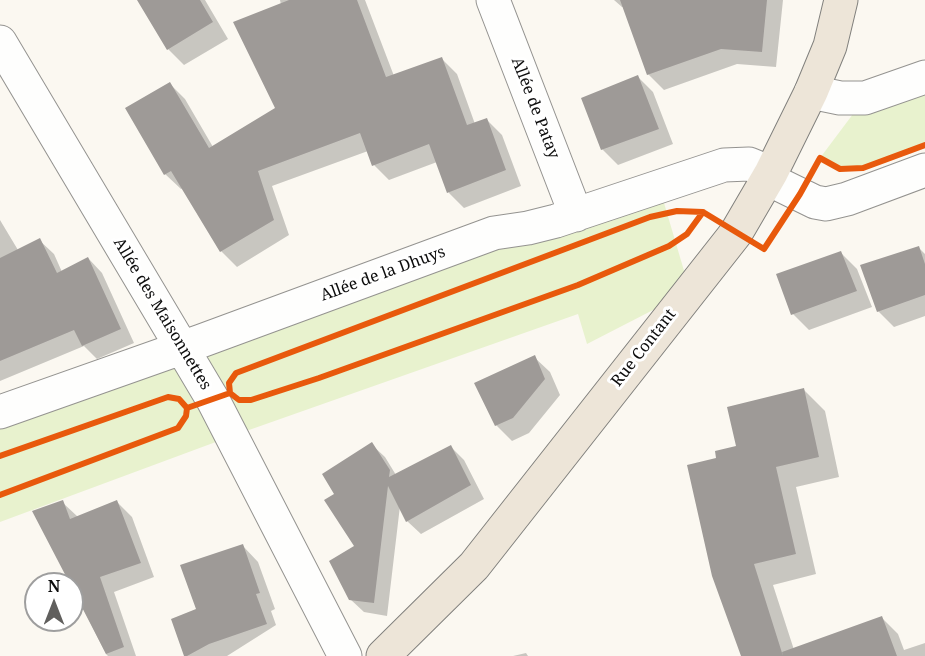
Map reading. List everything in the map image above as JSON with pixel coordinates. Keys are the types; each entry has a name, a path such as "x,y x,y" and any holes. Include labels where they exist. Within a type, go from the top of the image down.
{"main road":[{"name":"Rue Contant","path":"383,656 474,566 736,232 770,176 811,92 830,46 841,0"}],"street":[{"name":"Allée de Patay","path":"493,0 576,215"},
{"name":"Allée des Maisonnettes","path":"0,42 213,400 345,656"},
{"path":"811,92 840,98 865,98 925,76"},
{"name":"Allée de la Dhuys","path":"0,412 182,348 494,232 528,228 576,215 724,165 749,164 815,201 826,204 925,170"}],"green space":[{"path":"925,77 925,145 863,168 842,169 820,158 865,98"},
{"path":"659,186 690,291 587,344 578,314 232,436 0,522 0,410"}],"building":[{"path":"137,0 200,0 213,22 167,50"},
{"path":"289,0 357,0 386,77 442,57 467,125 487,118 506,170 447,193 429,144 372,166 360,133 258,171 274,220 220,252 171,171 164,175 125,108 170,82 209,148 275,108 233,22"},
{"path":"620,0 767,0 762,52 721,49 647,75"},
{"path":"638,75 659,129 601,150 581,98"},
{"path":"40,238 57,273 88,257 121,329 82,346 74,330 0,361 0,258"},
{"path":"919,246 925,264 925,295 877,312 860,265"},
{"path":"841,251 857,291 791,315 776,274"},
{"path":"535,355 545,379 513,418 495,426 474,383"},
{"path":"804,388 819,457 776,467 796,554 754,564 783,656 741,656 712,576 687,465 716,458 715,451 736,446 727,407"},
{"path":"372,442 390,470 389,477 451,445 471,485 406,522 388,486 374,603 349,600 329,561 354,546 324,500 334,494 322,474"},
{"path":"63,500 70,519 117,500 141,563 100,577 124,647 106,654 84,611 84,572 64,572 32,511"},
{"path":"243,544 260,593 256,594 267,624 209,644 184,656 171,619 196,609 180,565"},
{"path":"882,616 897,656 783,656 782,652"}],"cycle path":[{"path":"0,495 178,428 186,416 187,408 230,393 239,400 251,400 319,378 578,285 669,246 687,234 703,212 764,249 800,194 820,158 840,169 863,168 925,145"},
{"path":"230,393 229,383 236,373 650,217 677,211 703,212"},
{"path":"0,456 168,397 179,399 187,408"}]}
